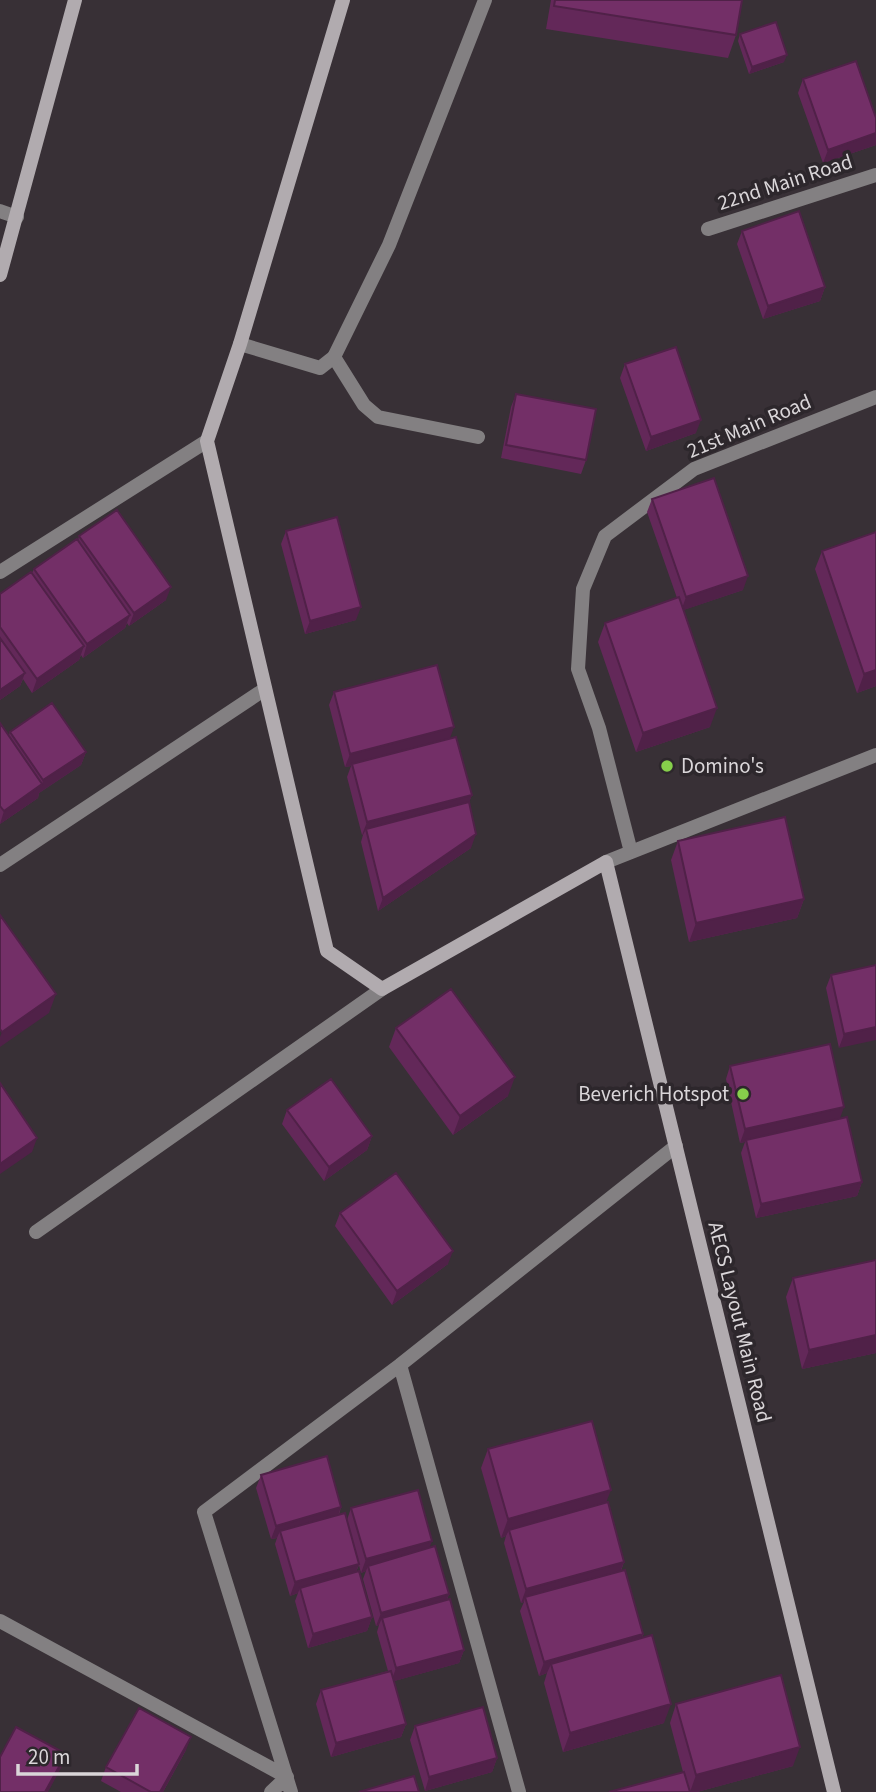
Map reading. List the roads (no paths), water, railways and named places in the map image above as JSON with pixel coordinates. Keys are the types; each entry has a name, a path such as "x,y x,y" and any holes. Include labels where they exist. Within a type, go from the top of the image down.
{"street":[{"path":"0,275 75,0"},
{"path":"343,0 240,344 207,441 327,951 382,989"},
{"path":"240,344 306,366 320,368 334,357 389,245 485,0"},
{"name":"22nd Main Road","path":"708,229 876,175"},
{"path":"0,211 17,217"},
{"path":"334,357 364,405 378,416 478,437"},
{"name":"21st Main Road","path":"631,852 599,728 578,669 583,589 605,536 694,469 876,397"},
{"path":"0,572 207,441"},
{"path":"0,865 265,689"},
{"path":"36,1232 382,989 606,862 876,755"},
{"name":"AECS Layout Main Road","path":"606,862 834,1792"},
{"path":"291,1792 204,1513 400,1365 676,1146"},
{"path":"400,1365 519,1792"},
{"path":"0,1621 287,1777"},
{"path":"271,1792 287,1777"}],"place":[{"name":"Domino's","path":"667,766"},
{"name":"Beverich Hotspot","path":"743,1094"}]}
